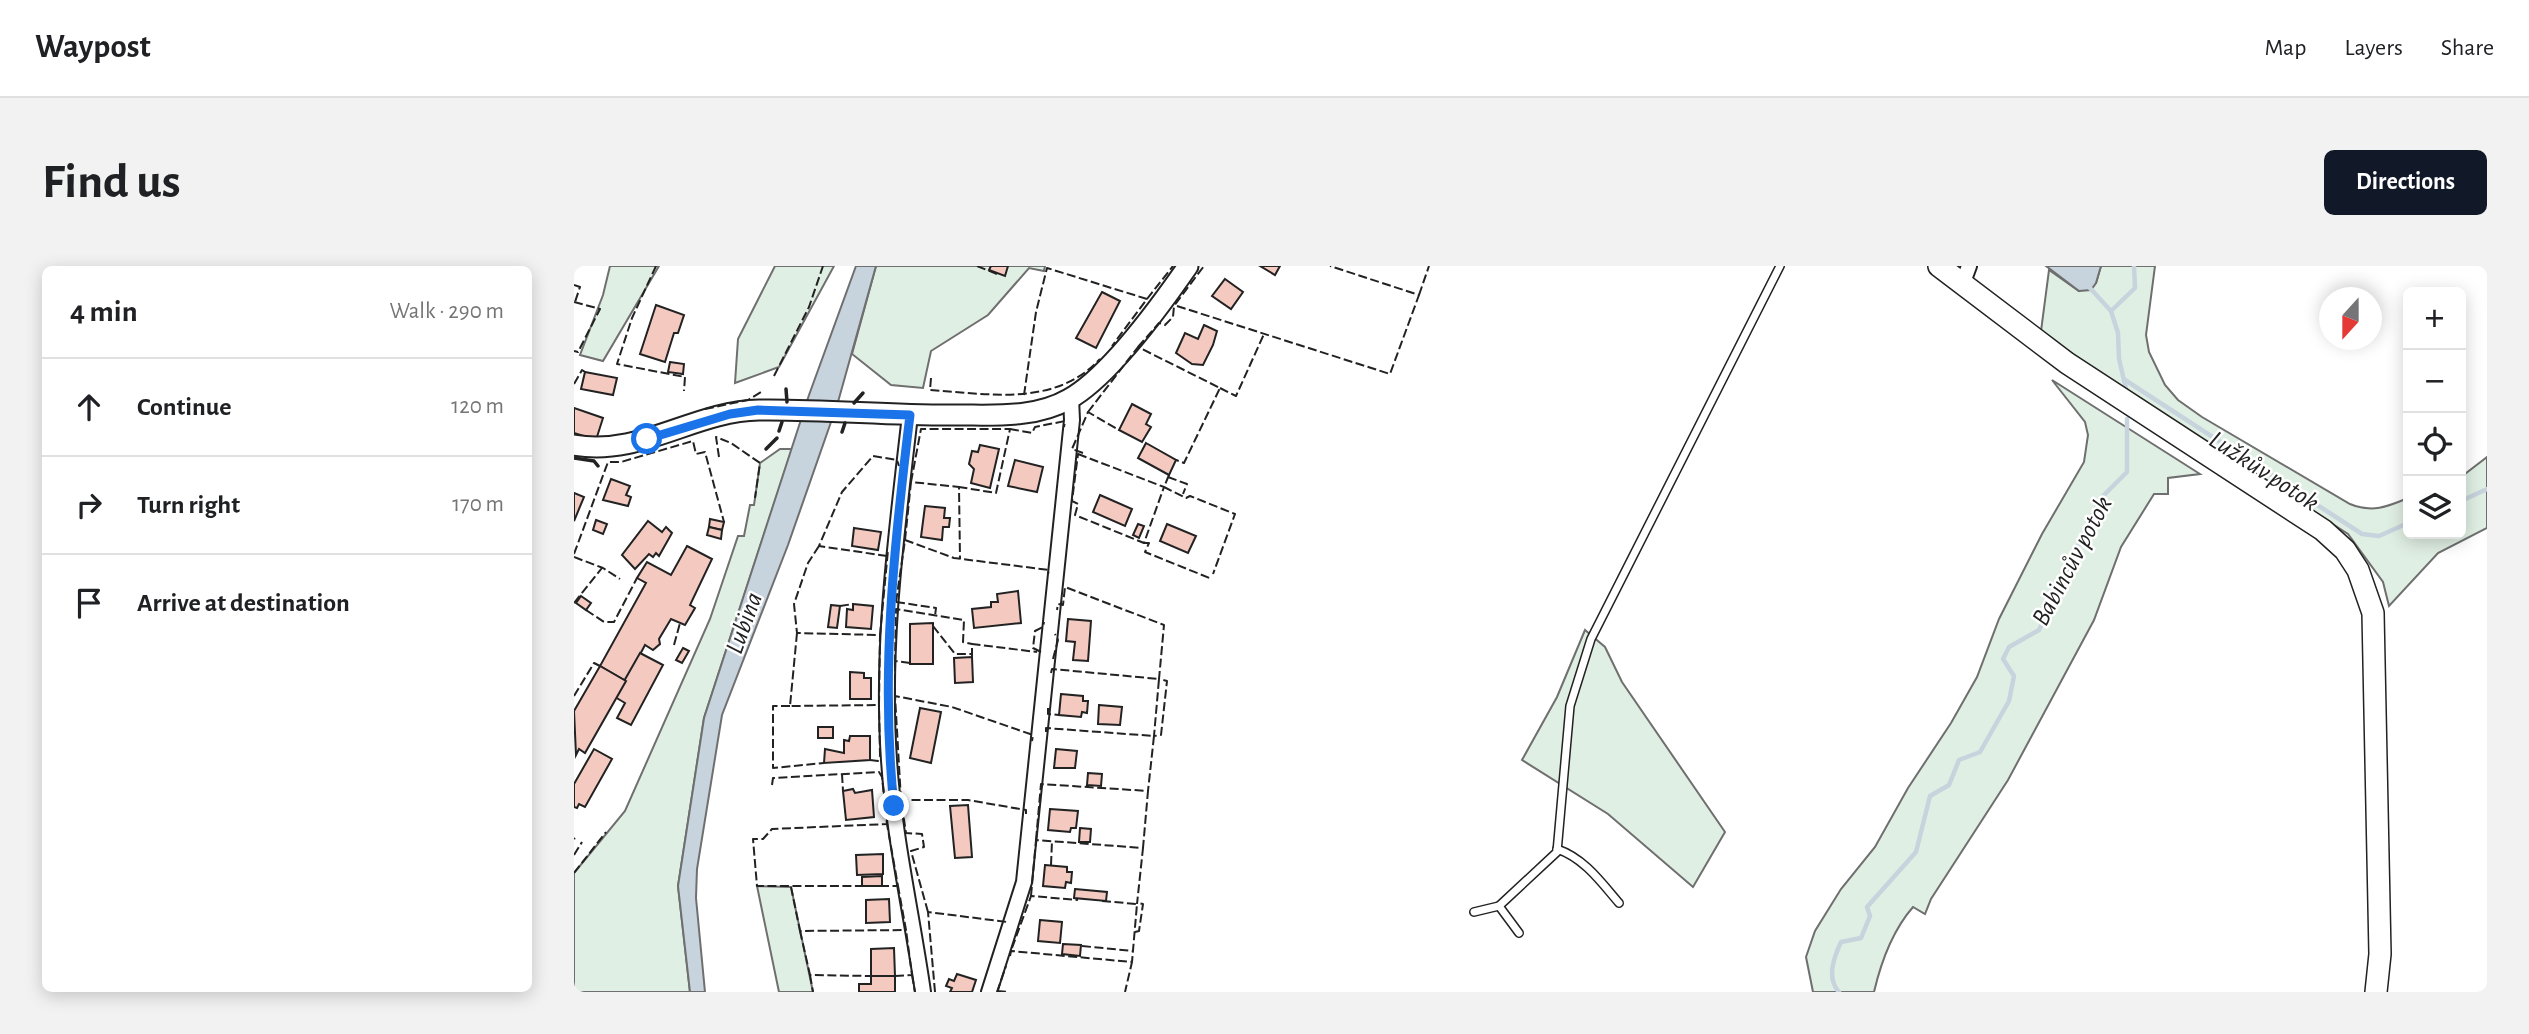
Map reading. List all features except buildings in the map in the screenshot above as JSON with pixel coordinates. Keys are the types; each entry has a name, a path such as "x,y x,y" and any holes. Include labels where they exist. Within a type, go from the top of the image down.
{"main road":[{"path":"574,445 617,447 730,414 758,410 910,415 1028,412 1071,398 1098,376 1188,266"},
{"path":"1939,266 1966,275 2067,363 2323,530 2345,550 2358,570 2370,600 2376,663 2379,954 2376,992"}],"street":[{"path":"989,992 1024,882 1072,420 1071,398"},
{"path":"910,415 889,610 888,734 894,806 923,992"}],"lane":[{"path":"1474,912 1499,906 1558,849 1570,706 1591,639 1780,266"},
{"path":"1558,849 1569,852 1589,868 1619,903"},
{"path":"1499,906 1518,933"}],"green space":[{"path":"610,266 659,266 603,361 580,355 603,295"},
{"path":"775,266 834,266 779,367 735,383 738,339"},
{"path":"876,266 1045,266 1044,271 1029,268 988,315 931,351 923,388 891,385 852,354"},
{"path":"2101,266 2155,266 2146,335 2149,352 2165,385 2178,400 2202,417 2350,504 2379,508 2403,500 2403,539 2465,539 2438,553 2389,606 2383,582 2348,534 2100,374 2041,331 2049,270 2079,291 2096,283"},
{"path":"2052,380 2200,474 2168,478 2168,494 2154,494 2121,547 2094,620 2008,780 1931,899 1925,914 1913,907 1899,926 1884,958 1874,992 1813,992 1806,957 1815,931 1841,889 1875,847 1908,788 1951,723 1977,677 1999,619 2042,534 2084,462 2088,435 2085,422"},
{"path":"780,449 792,449 704,718 678,886 690,992 574,992 574,873 625,811 710,619 738,536 744,536 750,505 754,505 760,463"},
{"path":"2487,457 2487,528 2466,539 2466,473"},
{"path":"1585,630 1605,647 1622,682 1725,832 1693,887 1608,814 1522,760 1557,697"},
{"path":"757,886 791,887 813,992 779,992"}],"water":[{"name":"Lubina","path":"856,266 876,266 838,402 788,545 722,715 697,869 696,898 705,992 690,992 678,886 704,718 809,395"},
{"path":"2046,266 2101,266 2091,290 2079,291"}],"waterway":[{"name":"Babincův potok","path":"2127,393 2119,359 2118,333 2111,311 2135,288 2134,266"},
{"path":"2089,287 2111,311"},
{"name":"Lužkův potok","path":"2125,380 2362,534 2379,536 2403,525"},
{"name":"Babincův potok","path":"1839,992 1832,974 1841,942 1861,938 1870,916 1867,907 1916,852 1930,796 1949,785 1959,760 1980,752 2009,701 2014,676 2003,659 2009,647 2039,630 2100,499 2127,472 2127,419"},
{"name":"Lužkův potok","path":"2466,499 2487,489"}],"fence":[{"path":"656,266 632,318 617,364 685,377 684,391"},
{"path":"774,376 809,307 823,266"},
{"path":"977,266 997,274"},
{"path":"1147,299 1173,266"},
{"path":"1138,347 1159,323 1165,325 1173,317 1174,306 1204,266"},
{"path":"1177,306 1390,374 1419,295 1330,266"},
{"path":"1419,295 1429,266"},
{"path":"1024,395 1036,312 1047,268 1147,299 1112,346"},
{"path":"574,285 580,287 575,302"},
{"path":"574,302 600,309 578,352 574,351"},
{"path":"1220,388 1236,396 1264,334"},
{"path":"1088,412 1138,347 1220,388 1184,463 1176,460"},
{"path":"931,378 930,390 1021,394 1063,385 1100,359"},
{"path":"574,384 582,370 585,372"},
{"path":"705,409 748,400 761,392"},
{"path":"1083,453 1072,449 1088,412 1119,430"},
{"path":"1010,429 1032,433 1035,427 1065,421 1064,427"},
{"path":"911,482 921,429 1010,429 996,493 959,487"},
{"path":"719,457 716,437 731,443 760,463 755,498"},
{"path":"574,554 608,462 621,462 693,441 696,454 705,452 724,522"},
{"path":"1078,454 1164,487 1144,543 1075,515 1078,504 1072,501 1078,454"},
{"path":"887,556 819,546 842,492 873,456 897,460 899,466"},
{"path":"1169,475 1164,487 1186,498 1190,496 1235,514 1213,574"},
{"path":"1168,477 1187,484 1183,494"},
{"path":"905,540 911,482 959,487 960,559"},
{"path":"896,602 905,540 954,558 1049,570 1048,574"},
{"path":"1144,543 1149,543 1145,552 1212,579"},
{"path":"819,546 808,563 794,604 797,633 880,635 888,550"},
{"path":"574,557 603,568 620,579"},
{"path":"574,603 602,568"},
{"path":"586,610 604,622 614,622 637,578"},
{"path":"1051,673 1052,669 1159,679 1154,736 1161,735 1167,681 1159,679 1164,625 1065,587 1063,605 1058,604 1057,610"},
{"path":"896,602 936,608 935,616"},
{"path":"840,606 853,604"},
{"path":"910,663 895,661 896,609 964,620 963,642 972,644"},
{"path":"1041,652 1033,648 1035,631 1043,627 1044,622"},
{"path":"674,645 680,623"},
{"path":"933,626 955,654 972,654"},
{"path":"797,633 790,706 879,705 880,635"},
{"path":"1053,659 1058,640 1055,634"},
{"path":"972,657 972,644 1037,652"},
{"path":"895,661 895,696"},
{"path":"574,696 594,663 600,666"},
{"path":"901,800 895,696 952,707 1033,735 1032,741"},
{"path":"870,760 878,761 880,756 879,705"},
{"path":"790,706 773,706 773,768 824,763"},
{"path":"1048,708 1048,714 1059,715"},
{"path":"1046,732 1046,728 1154,736 1148,791"},
{"path":"772,785 773,778 879,772 882,777 887,824 772,829 763,839 753,839 757,886 866,886"},
{"path":"842,774 843,791"},
{"path":"1036,840 1041,784 1148,791 1143,848"},
{"path":"928,912 911,851 924,847 922,834 906,833 901,800 968,800 1026,810 1026,814"},
{"path":"880,886 898,886 887,824"},
{"path":"574,873 606,832"},
{"path":"1031,896 1036,840 1143,848 1137,904"},
{"path":"1051,865 1052,841"},
{"path":"574,855 582,842"},
{"path":"791,887 800,931 906,930 898,886"},
{"path":"1012,948 1031,896 1078,900"},
{"path":"1102,901 1137,904 1132,962"},
{"path":"1135,932 1139,931 1143,904 1138,903"},
{"path":"935,992 928,912 1007,922"},
{"path":"895,976 912,975 906,930"},
{"path":"800,931 810,975 871,976"},
{"path":"1082,946 1133,951"},
{"path":"1010,956 1011,951 1132,962 1125,992"},
{"path":"997,992 1006,966"},
{"path":"810,975 813,992"},
{"path":"912,975 915,992"},
{"path":"997,991 1008,992"}],"wall":[{"path":"786,389 787,402"},
{"path":"854,403 863,393"},
{"path":"779,431 782,422"},
{"path":"842,432 845,423"},
{"path":"766,449 777,438"},
{"path":"574,458 594,461 598,466"}],"route":[{"path":"647,439 730,414 758,410 910,415 889,610 887,658 889,761 894,806"}]}
